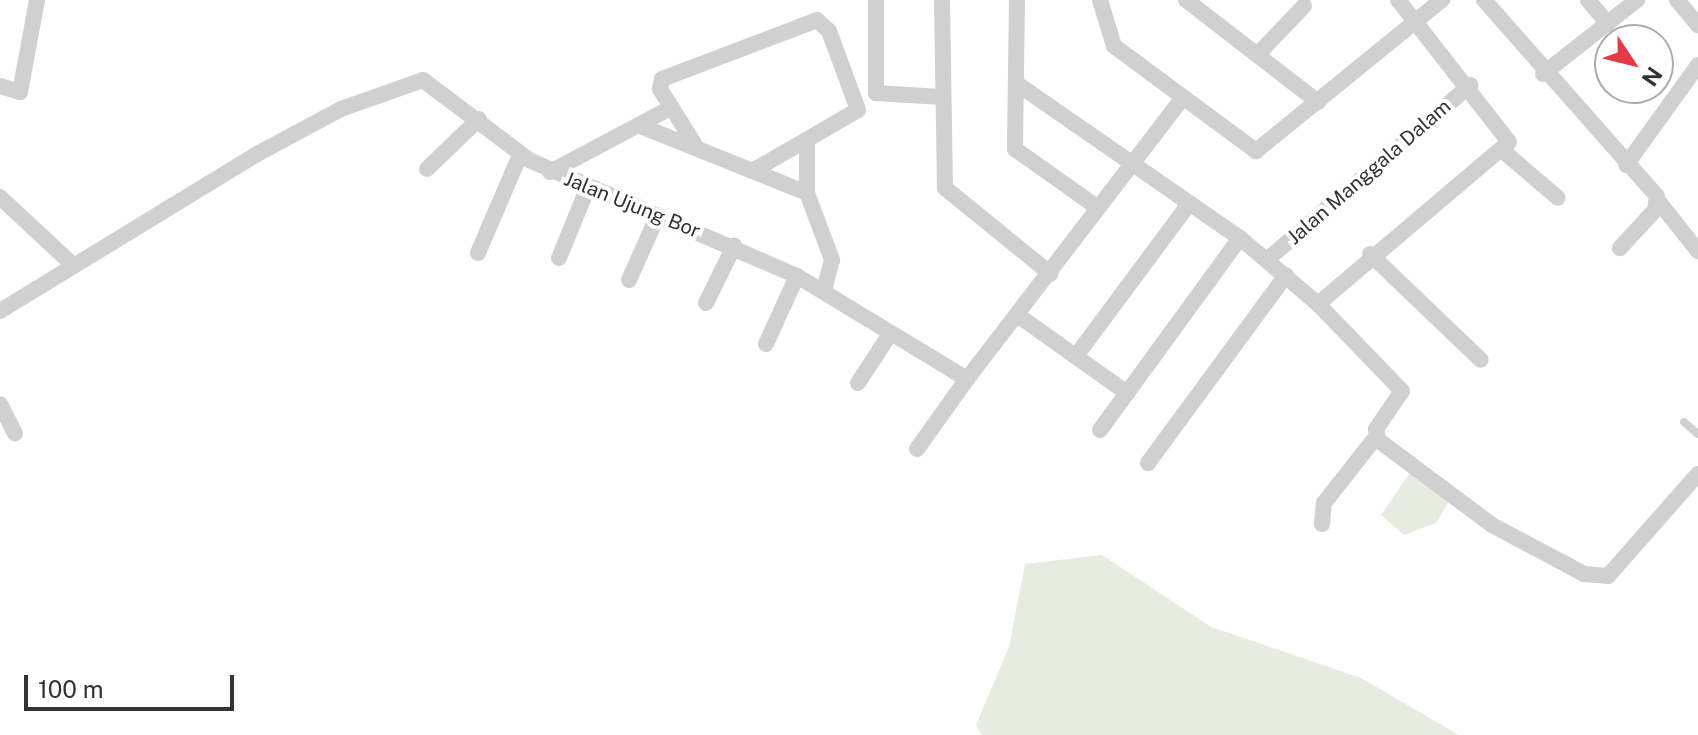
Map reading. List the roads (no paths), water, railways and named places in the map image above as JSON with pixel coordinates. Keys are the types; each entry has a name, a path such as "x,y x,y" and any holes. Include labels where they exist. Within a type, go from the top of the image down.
{"street":[{"path":"0,86 20,92 37,0"},
{"path":"876,0 876,93 942,97"},
{"path":"942,0 942,97 948,193 1051,274"},
{"path":"1017,0 1015,149 1098,208"},
{"path":"1100,0 1114,46 1180,101 1256,151 1442,0"},
{"path":"1186,0 1259,53 1318,102"},
{"path":"1318,304 1370,254 1503,151 1506,132 1398,0"},
{"path":"1484,0 1543,74 1696,242"},
{"path":"1588,0 1608,24 1637,0"},
{"path":"1677,0 1698,25"},
{"path":"1259,53 1305,2"},
{"path":"695,145 672,107 662,79 817,20 829,31 859,106 851,120 756,169"},
{"path":"1543,74 1594,35"},
{"path":"1626,165 1698,65"},
{"name":"Jalan Ujung Bor","path":"0,311 259,153 406,82 445,91 520,155 550,172 734,246 797,276 967,379"},
{"path":"1016,83 1186,208 1240,238 1268,259 1318,304 1402,391 1376,437 1324,503 1322,524"},
{"name":"Jalan Manggala Dalam","path":"1268,259 1470,85"},
{"path":"917,449 1180,101"},
{"path":"550,172 672,107"},
{"path":"427,169 479,119"},
{"path":"638,125 756,169 807,193"},
{"path":"807,143 807,193 832,260 824,290"},
{"path":"1503,151 1558,198"},
{"path":"478,253 520,155"},
{"path":"559,258 588,187"},
{"path":"0,197 74,266"},
{"path":"1623,247 1659,202"},
{"path":"1076,356 1186,208"},
{"path":"629,280 658,215"},
{"path":"1100,430 1240,238"},
{"path":"706,303 734,246"},
{"path":"1370,254 1481,360"},
{"path":"1148,463 1286,275"},
{"path":"766,344 797,276"},
{"path":"1019,316 1127,393"},
{"path":"858,383 890,334"},
{"path":"0,404 8,426"},
{"path":"1376,437 1492,525 1594,577 1616,569 1698,474"}],"lane":[{"path":"1684,422 1698,434"}]}
